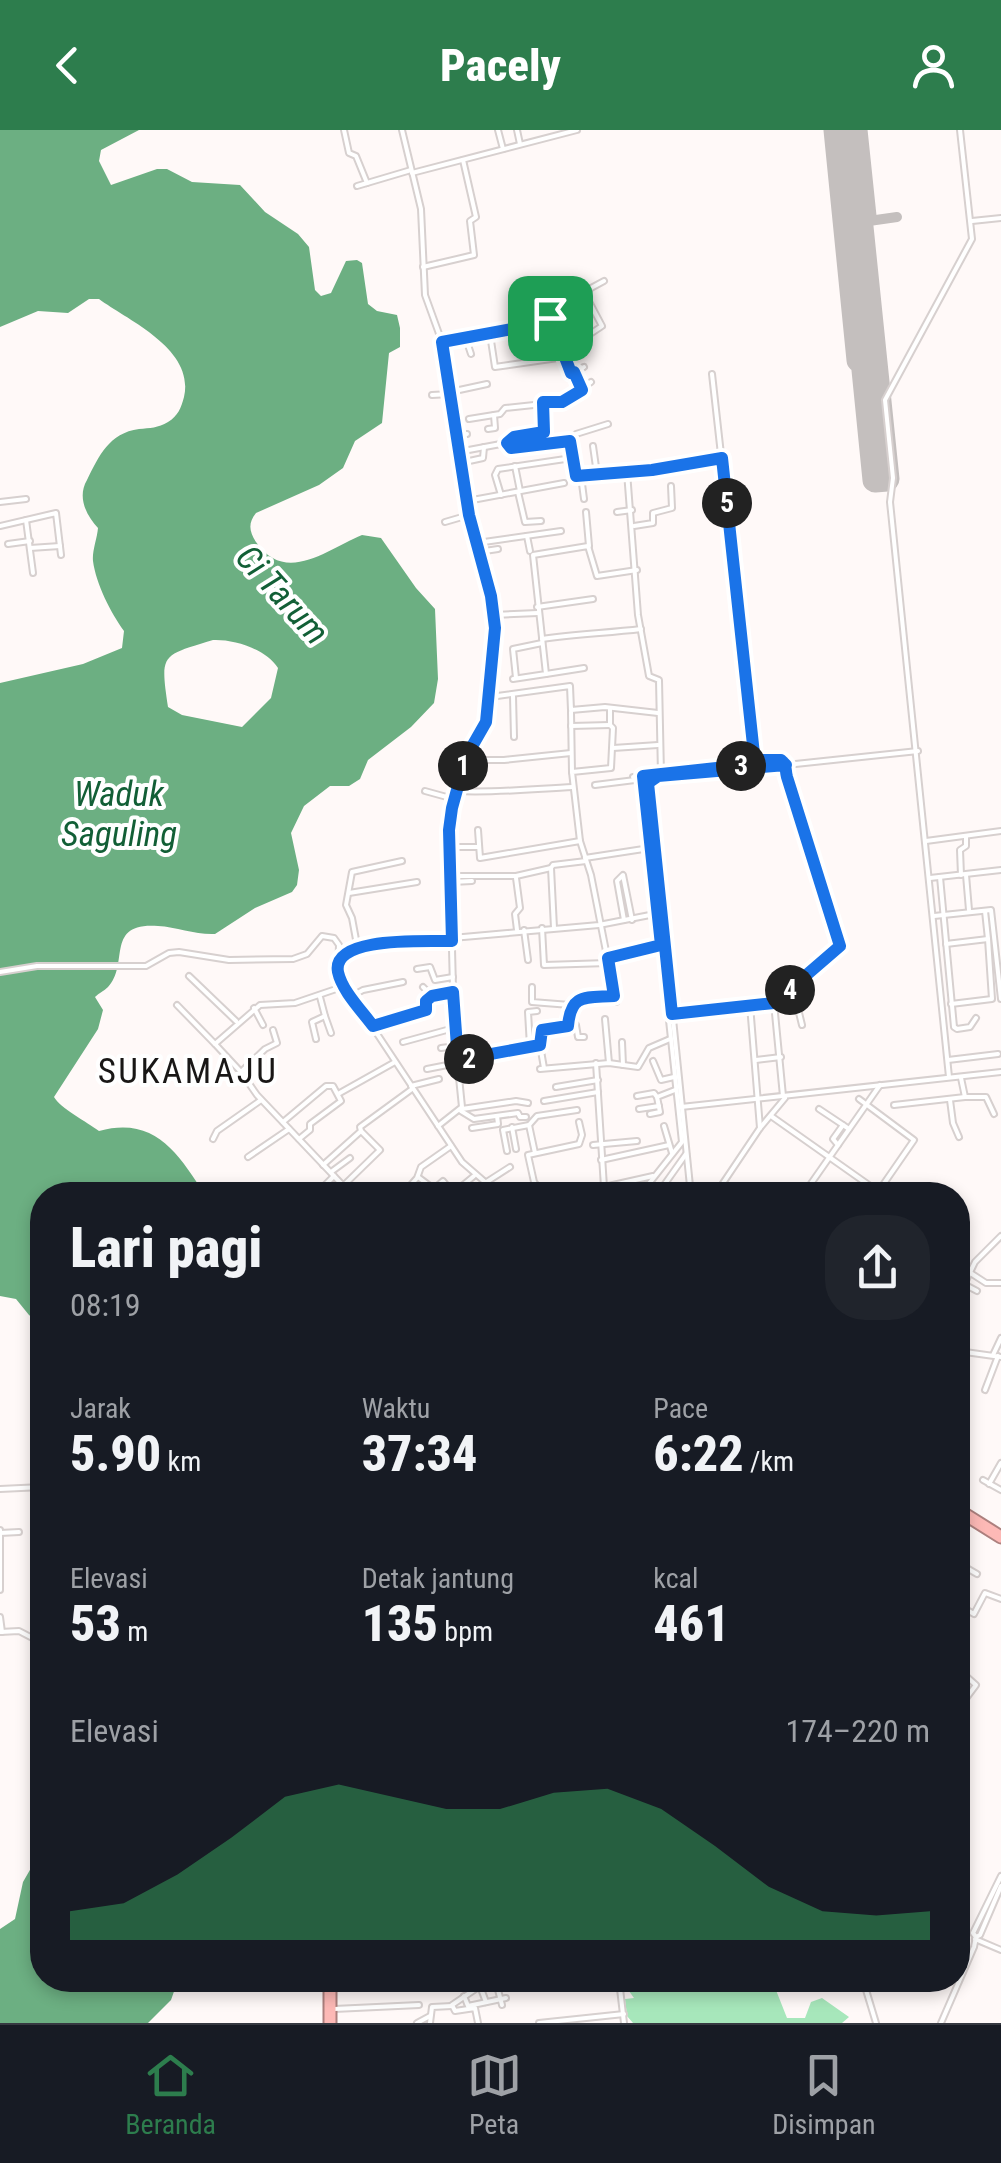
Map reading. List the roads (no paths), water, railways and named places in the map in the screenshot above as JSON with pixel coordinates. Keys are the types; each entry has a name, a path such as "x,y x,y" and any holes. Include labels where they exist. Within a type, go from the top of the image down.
{"highway":[{"path":"970,1520 1001,1537"}],"street":[{"path":"344,130 349,153 356,156 367,183"},
{"path":"402,130 422,217 425,296 442,342 466,501 478,552 484,560 494,615 486,722 465,760 456,791 450,847 454,1028 461,1110"},
{"path":"498,130 503,150"},
{"path":"517,130 520,144"},
{"path":"357,186 577,130"},
{"path":"949,1077 890,502 893,478 885,400 972,239 960,130"},
{"path":"423,267 474,255 470,220 476,217 463,160"},
{"path":"972,221 1001,218"},
{"path":"582,390 574,372 571,373 550,318 554,308 604,281"},
{"path":"572,346 602,326 584,292"},
{"path":"442,342 550,318"},
{"path":"490,334 494,367 565,357"},
{"path":"466,339 467,349"},
{"path":"574,372 584,367"},
{"path":"712,374 752,746 758,760"},
{"path":"469,419 494,415 504,409 562,402 591,382"},
{"path":"432,395 488,384"},
{"path":"458,452 544,432 543,402"},
{"path":"488,429 495,428 494,415"},
{"path":"507,443 515,450 569,441 576,434 608,424"},
{"path":"456,435 467,434"},
{"path":"569,441 575,475 581,476 722,458"},
{"path":"593,446 596,474"},
{"path":"460,463 484,458 484,447"},
{"path":"559,448 560,459"},
{"path":"501,494 495,472 501,468 572,458"},
{"path":"515,466 525,522 541,521"},
{"path":"627,472 641,630 649,676 659,680 660,774"},
{"path":"581,476 584,499"},
{"path":"466,501 564,483"},
{"path":"634,526 652,524 653,512 672,508 671,486"},
{"path":"0,502 26,499"},
{"path":"617,512 632,510"},
{"path":"586,512 596,575 636,570"},
{"path":"0,526 56,513 61,555"},
{"path":"445,522 469,515"},
{"path":"26,520 33,573"},
{"path":"476,543 561,531"},
{"path":"527,536 530,552"},
{"path":"8,544 30,541"},
{"path":"30,548 60,546"},
{"path":"546,674 533,555 589,546"},
{"path":"478,552 498,549"},
{"path":"494,615 592,599"},
{"path":"584,668 514,678 513,649 586,632 595,635 641,630"},
{"path":"532,987 532,1002 570,1005 582,999 615,999 580,841 573,787 568,670"},
{"path":"490,697 570,686"},
{"path":"513,695 514,736"},
{"path":"571,710 635,708 658,713"},
{"path":"572,772 611,769 610,709"},
{"path":"572,726 610,724"},
{"path":"613,748 659,745"},
{"path":"689,1182 648,783 658,776 918,751"},
{"path":"465,760 571,753"},
{"path":"595,785 753,764 758,760 781,760 786,765 840,946 774,1003 672,1014"},
{"path":"632,777 643,778"},
{"path":"643,778 682,1142 650,1182"},
{"path":"456,791 488,793 502,788 573,787"},
{"path":"425,790 454,798"},
{"path":"478,830 480,858 580,841"},
{"path":"926,842 1001,831"},
{"path":"966,837 966,846 960,850 970,912"},
{"path":"450,847 478,847"},
{"path":"451,879 516,876 553,865 651,848"},
{"path":"358,945 346,904 352,871 402,861"},
{"path":"551,868 554,928"},
{"path":"930,878 1001,870"},
{"path":"516,876 520,908 515,914 528,960"},
{"path":"624,922 616,881 623,876 632,920"},
{"path":"940,877 956,1029 970,1027 976,1018"},
{"path":"451,879 472,880"},
{"path":"349,892 417,882"},
{"path":"934,916 1001,910"},
{"path":"988,911 998,932 1001,998"},
{"path":"951,1004 992,999 988,911"},
{"path":"340,958 358,945 599,926 656,914"},
{"path":"542,928 544,965 609,961 661,945"},
{"path":"0,972 37,966 148,966 169,953 179,952 229,960 293,959 306,954 325,936 339,943 338,970 345,986 451,1146 482,1182"},
{"path":"946,944 988,939"},
{"path":"417,969 430,968 435,980 453,977"},
{"path":"189,976 238,1023"},
{"path":"352,996 403,982"},
{"path":"214,1044 254,1008 269,1003 294,1004 345,986"},
{"path":"422,987 432,996"},
{"path":"793,988 802,1025"},
{"path":"373,1026 426,1010 426,1001 432,996 453,992"},
{"path":"320,997 332,1033"},
{"path":"724,1182 785,1096 774,1003"},
{"path":"177,1005 339,1182"},
{"path":"568,1025 570,1005"},
{"path":"750,1006 760,1128"},
{"path":"254,1008 263,1025"},
{"path":"530,1046 528,1012 537,1011"},
{"path":"316,1039 312,1022 326,1016"},
{"path":"605,1018 609,1062"},
{"path":"584,1038 578,1037 577,1022 542,1030 542,1068 609,1062 638,1068 647,1050 670,1039"},
{"path":"403,1042 454,1028"},
{"path":"240,1072 277,1043 273,1030"},
{"path":"622,1042 623,1066"},
{"path":"427,1069 540,1045"},
{"path":"441,1048 456,1046"},
{"path":"948,1060 998,1054"},
{"path":"756,1060 780,1057"},
{"path":"654,1061 661,1080 674,1077"},
{"path":"337,1094 395,1062"},
{"path":"596,1064 596,1145 606,1182"},
{"path":"681,1107 1001,1072"},
{"path":"962,1078 965,1098"},
{"path":"346,1182 380,1150 360,1127 412,1087 440,1079"},
{"path":"556,1087 598,1080"},
{"path":"283,1122 326,1086 333,1086 341,1101 310,1124 311,1129 299,1139"},
{"path":"813,1182 880,1086"},
{"path":"657,1098 675,1090"},
{"path":"544,1102 598,1092"},
{"path":"636,1096 654,1093 660,1112 650,1114"},
{"path":"894,1105 986,1097 994,1114"},
{"path":"552,1099 554,1113"},
{"path":"859,1099 914,1140 887,1182"},
{"path":"213,1139 217,1131 261,1100"},
{"path":"438,1126 461,1110 516,1100 528,1103"},
{"path":"950,1100 959,1137"},
{"path":"639,1109 659,1106"},
{"path":"819,1109 849,1129"},
{"path":"461,1110 474,1119 518,1113 526,1117"},
{"path":"507,1151 502,1132 530,1125 536,1117 577,1110"},
{"path":"472,1128 498,1124 497,1116"},
{"path":"771,1116 863,1182"},
{"path":"534,1182 528,1156 579,1144 582,1135 578,1122"},
{"path":"530,1125 535,1153"},
{"path":"838,1145 833,1139 843,1125"},
{"path":"664,1126 672,1153"},
{"path":"512,1128 516,1149"},
{"path":"248,1157 289,1129"},
{"path":"323,1165 362,1132"},
{"path":"596,1145 638,1141"},
{"path":"601,1160 669,1145"},
{"path":"414,1182 422,1167 451,1146"},
{"path":"666,1182 686,1154"},
{"path":"326,1182 350,1158"},
{"path":"493,1182 510,1167"},
{"path":"467,1182 475,1175"},
{"path":"418,1176 425,1182"},
{"path":"626,1182 654,1176"},
{"path":"970,1271 1001,1236"},
{"path":"970,1273 986,1283 1001,1282"},
{"path":"970,1287 977,1290"},
{"path":"986,1390 1001,1338"},
{"path":"970,1353 998,1356"},
{"path":"989,1484 1000,1467"},
{"path":"982,1480 1001,1490"},
{"path":"0,1490 30,1488"},
{"path":"0,1590 0,1531 19,1532"},
{"path":"970,1570 977,1574"},
{"path":"970,1612 974,1614 986,1593 1001,1600"},
{"path":"0,1617 1,1632 20,1631 30,1636"},
{"path":"1001,1876 973,1933 1001,1950"},
{"path":"970,1958 1001,1886"},
{"path":"417,2023 430,2020 432,2007 452,2006 470,1992"},
{"path":"482,1992 486,2002"},
{"path":"464,1996 468,2006 503,2001 499,1992"},
{"path":"620,1992 624,2023"},
{"path":"867,1992 876,2023"},
{"path":"941,2023 956,1992"},
{"path":"330,2016 419,2005"},
{"path":"452,2006 455,2010 476,2008 478,2023"},
{"path":"539,2023 624,2014"}],"water":[{"name":"Waduk Saguling","path":"0,130 139,130 101,150 99,161 111,185 167,169 192,182 240,185 265,212 298,234 309,247 315,290 321,296 331,293 346,261 362,263 368,304 377,311 397,315 400,328 400,347 389,353 382,423 355,441 343,468 319,485 256,513 251,531 268,555 294,563 322,555 362,535 381,538 435,609 438,679 434,703 411,727 368,760 360,779 349,786 330,786 304,806 291,833 299,870 292,892 255,908 215,934 141,927 124,937 114,978 95,997 103,1010 98,1029 54,1097 99,1131 119,1128 150,1134 174,1152 196,1182 30,1182 30,1316 16,1299 0,1296 0,683 83,664 122,648 124,631 95,570 98,528 84,506 84,486 101,454 120,435 161,425 174,417 184,397 185,380 180,365 157,338 99,299 89,299 68,313 38,311 0,327","holes":["213,640 240,643 258,651 278,668 271,698 242,727 182,715 168,707 164,676 168,659"]},
{"path":"30,1870 30,1992 174,1992 171,2000 148,2023 0,2023 0,1929 15,1919 23,1882"}],"district":[{"name":"SUKAMAJU","path":"188,1071"}],"water label":[{"name":"Ci Tarum","path":"282,595"}]}
